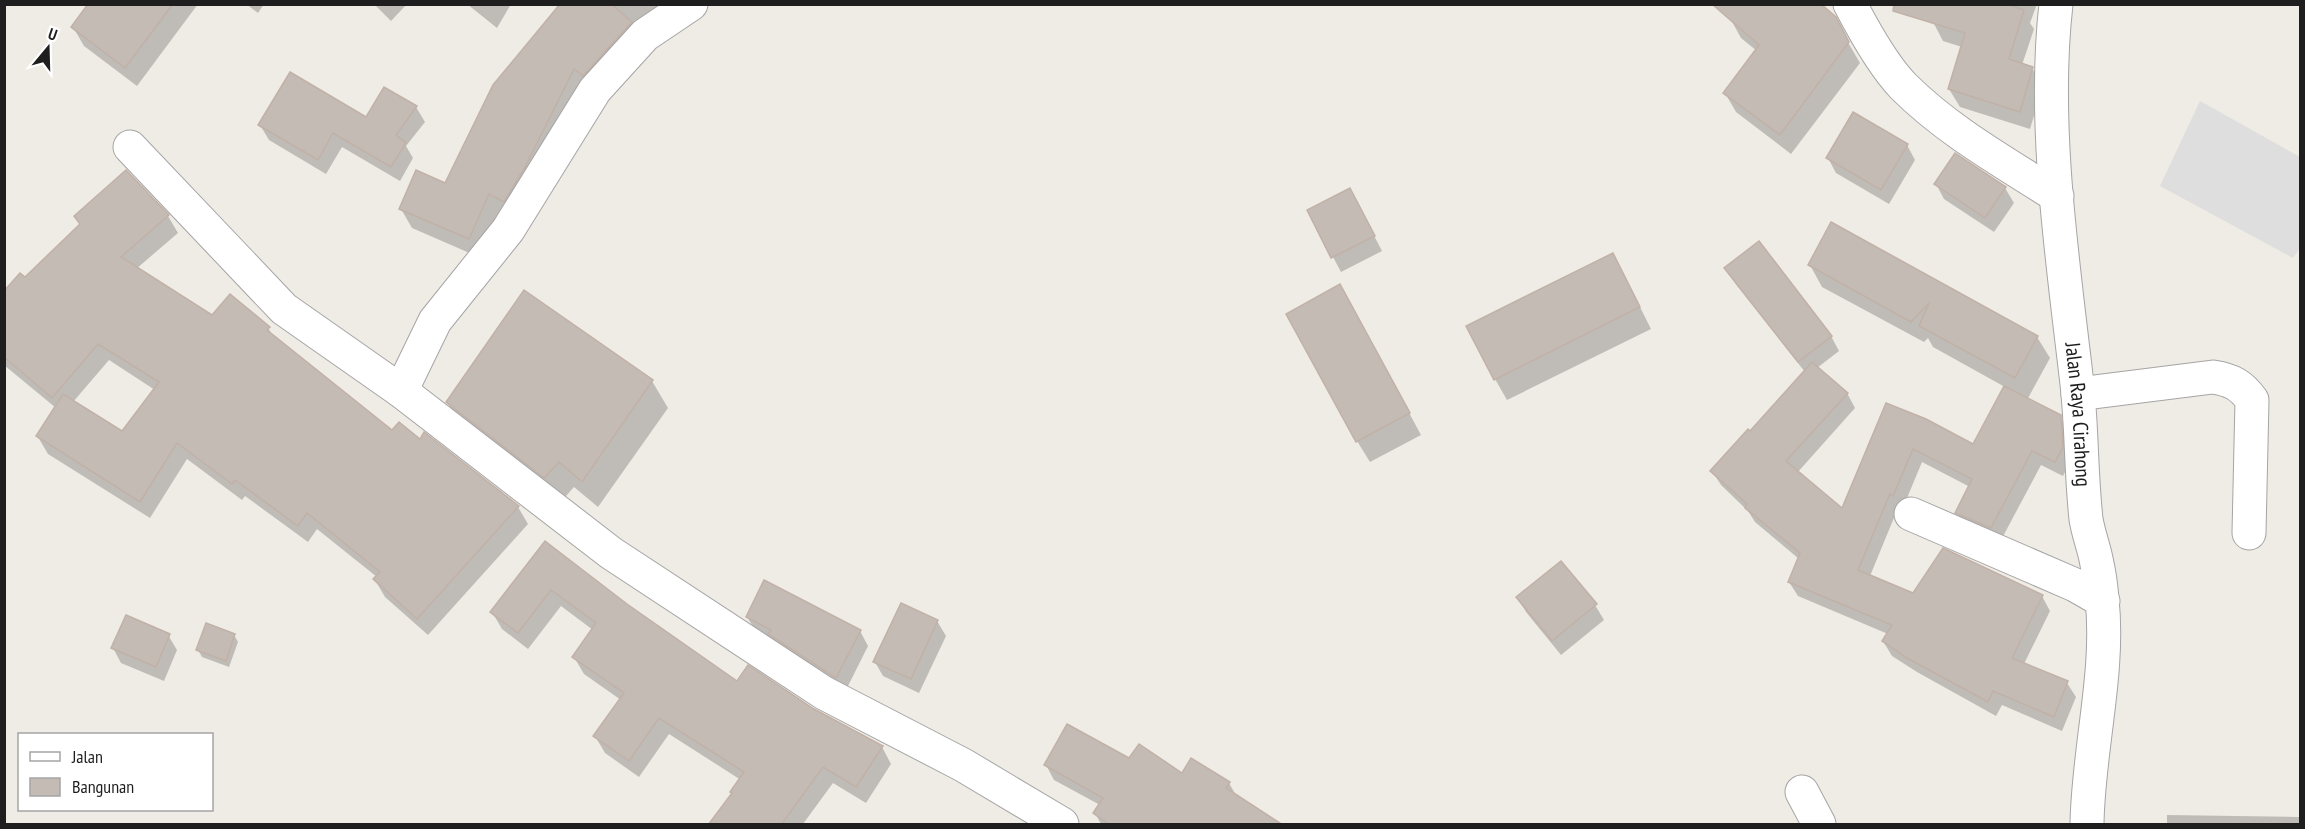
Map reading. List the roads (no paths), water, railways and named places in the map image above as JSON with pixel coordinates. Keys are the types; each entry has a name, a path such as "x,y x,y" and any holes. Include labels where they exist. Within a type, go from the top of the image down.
{"street":[{"path":"401,391 435,321 508,230 595,90 645,35 691,4"},
{"path":"1850,4 1866,35 1902,85 1959,134 2058,196"},
{"name":"Jalan Raya Cirahong","path":"2056,4 2052,36 2051,108 2078,394 2086,521 2097,560 2103,601 2102,668 2087,825"},
{"path":"130,147 284,309 401,391 611,553 824,693 963,765 1062,825"},
{"path":"2078,394 2213,376 2231,380 2243,387 2252,400 2249,533"},
{"path":"1911,514 2075,585 2103,601"},
{"path":"1802,792 1819,825"}]}
